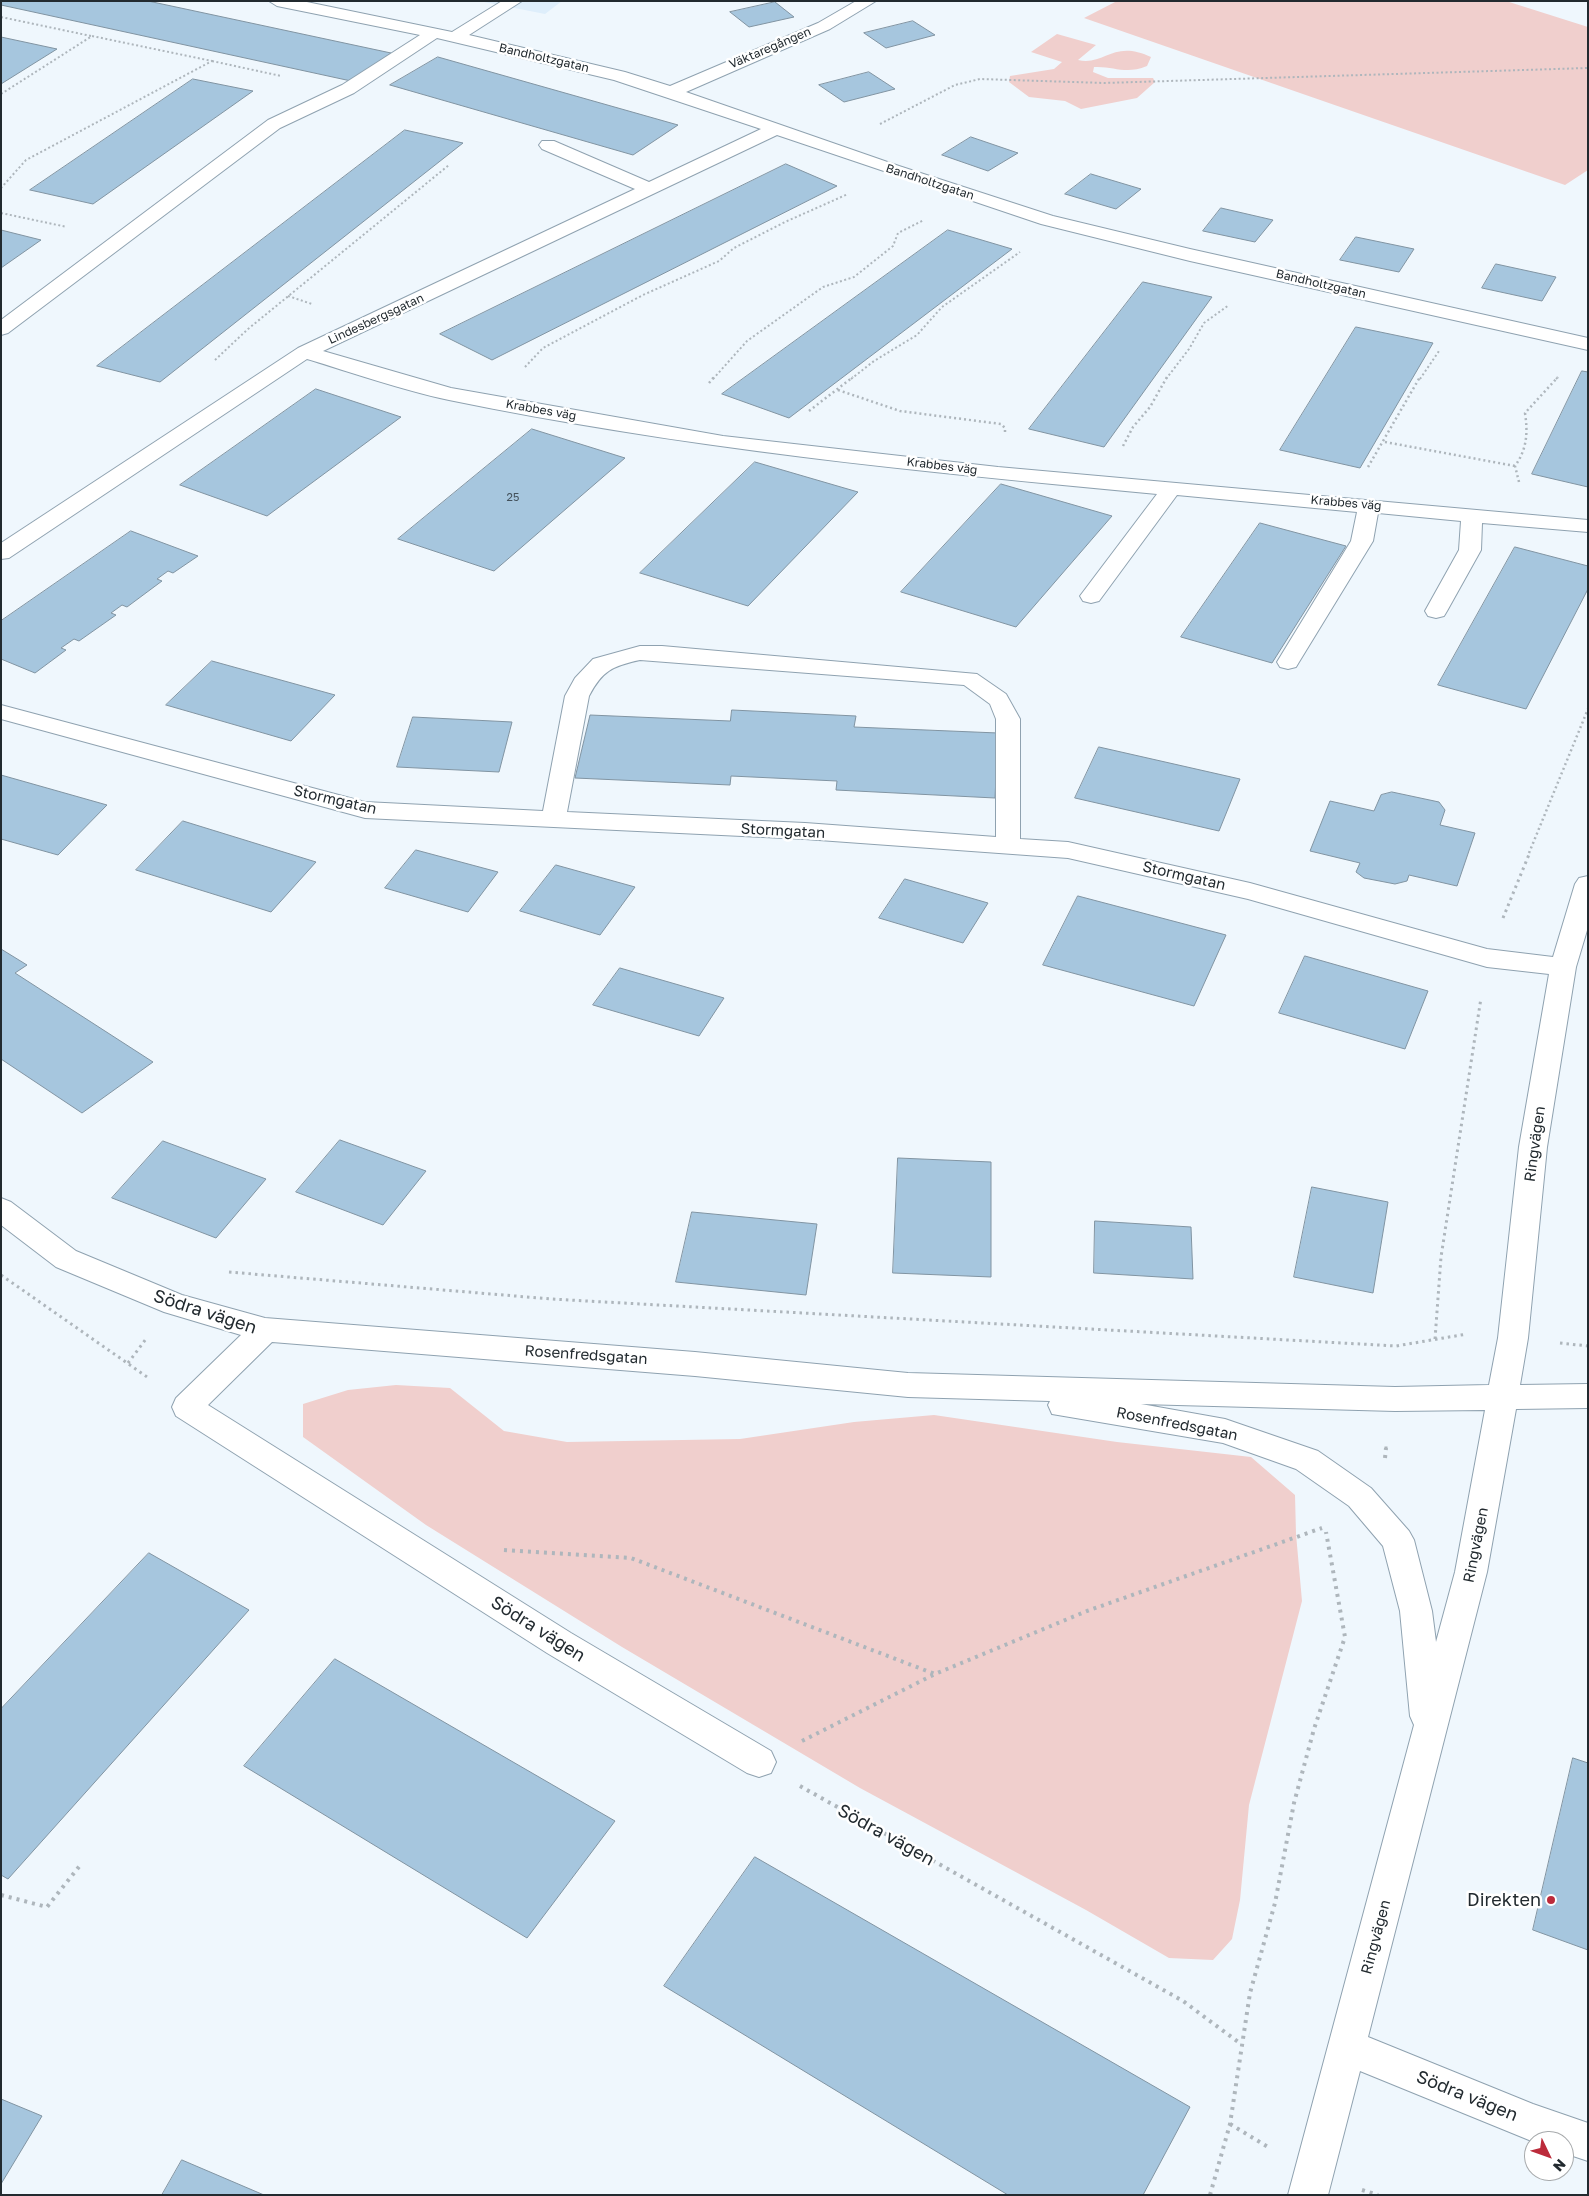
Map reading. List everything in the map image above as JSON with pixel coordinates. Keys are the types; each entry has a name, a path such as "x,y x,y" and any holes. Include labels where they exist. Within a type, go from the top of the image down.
{"street":[{"name":"Bandholtzgatan","path":"277,1 455,37 619,76 671,92 970,196 1058,222 1272,273 1586,344"},
{"path":"455,37 514,1"},
{"name":"Väktaregången","path":"671,92 824,26 868,1"},
{"path":"1,329 274,124 348,89 434,33"},
{"name":"Lindesbergsgatan","path":"1,553 305,352 776,129"},
{"path":"548,145 649,189"},
{"name":"Krabbes väg","path":"305,352 448,394 723,442 998,473 1472,514 1588,526"},
{"path":"1091,596 1172,488"},
{"path":"1288,662 1362,541 1364,505"},
{"path":"1436,610 1470,550 1472,514"},
{"path":"553,820 577,696 587,678 601,664 621,657 640,653 662,653 969,679 989,691 1004,704 1008,720 1008,846"},
{"name":"Stormgatan","path":"1,712 365,810 805,831 1068,850 1250,891 1487,958 1563,967"},
{"name":"Ringvägen","path":"1308,2195 1472,1572 1513,1338 1533,1147 1563,967 1588,884"},
{"name":"Södra vägen","path":"1,1209 66,1259 174,1304 264,1330 187,1406 559,1643 759,1762"},
{"name":"Rosenfredsgatan","path":"264,1330 695,1364 908,1385 1124,1413 1225,1431 1307,1460 1360,1497 1398,1540 1416,1611 1429,1733"},
{"name":"Rosenfredsgatan","path":"908,1385 1395,1399 1588,1396"},
{"name":"Södra vägen","path":"1347,2047 1533,2123 1588,2142"}],"path":[{"path":"1,17 212,61 26,160 1,188"},
{"path":"1,94 92,36"},
{"path":"833,149 956,85 980,79 1104,83 1178,79 1588,68"},
{"path":"218,408 205,379 210,365 248,329 449,165"},
{"path":"493,401 542,348 643,295 719,261 734,248 784,222 841,198 893,170"},
{"path":"709,383 747,342 824,287 854,277 893,246 898,233 943,214 970,196"},
{"path":"1,213 68,228"},
{"path":"770,446 874,361 917,335 942,307 1058,222"},
{"path":"1112,483 1117,457 1133,427 1150,407 1164,380 1189,349 1204,323 1272,273"},
{"path":"1364,505 1360,478 1385,442 1413,388 1437,354 1458,315"},
{"path":"1515,466 1525,454 1528,437 1525,414 1544,390 1569,368 1586,344"},
{"path":"837,390 900,411 1001,424 1005,428 998,473"},
{"path":"1385,442 1515,466"},
{"path":"1515,466 1526,519"},
{"path":"1435,1339 1441,1257 1487,958 1588,708"},
{"path":"128,1362 202,1269 551,1299 1396,1346 1464,1334 1588,1346"},
{"path":"1,1275 128,1362 187,1406"},
{"path":"1360,1497 1384,1476 1386,1440 1395,1399 1396,1346"},
{"path":"759,1762 935,1674 1087,1611 1325,1527 1345,1637 1314,1729 1294,1803 1275,1903 1250,1993 1230,2124 1210,2195"},
{"path":"499,1550 631,1558 935,1674"},
{"name":"Södra vägen","path":"759,1762 1183,2001 1241,2044"},
{"path":"1,1894 47,1907 82,1863"}],"shaded area":[{"path":"479,1 562,1 545,14"},
{"path":"1117,1 1506,1 1588,27 1588,170 1565,185 1084,18"},
{"path":"1057,34 1096,45 1078,60 1095,60 1127,51 1138,52 1151,57 1147,66 1139,69 1126,70 1094,67 1093,72 1108,78 1153,78 1155,82 1137,98 1081,109 1065,101 1029,97 1009,82 1010,76 1054,69 1062,62 1031,52"},
{"path":"396,1385 450,1388 504,1431 567,1442 740,1439 854,1422 934,1415 1117,1442 1251,1457 1295,1495 1296,1534 1302,1601 1249,1805 1240,1900 1232,1939 1213,1960 1169,1958 1086,1910 860,1788 622,1647 426,1525 303,1437 303,1404 348,1390"}],"building":[{"path":"1,1 148,1 391,53 351,81 1,5"},
{"path":"775,2 794,17 749,27 730,12"},
{"path":"913,21 935,35 886,48 864,33"},
{"path":"1,37 57,49 1,84"},
{"path":"438,57 678,125 633,155 390,85"},
{"path":"869,72 895,89 844,102 819,85"},
{"path":"193,79 253,91 93,204 30,190"},
{"path":"405,130 463,143 160,382 97,366"},
{"path":"971,137 1018,153 988,171 942,155"},
{"path":"786,164 837,186 492,360 440,334"},
{"path":"1091,174 1141,189 1116,209 1065,194"},
{"path":"1221,208 1273,220 1255,242 1203,231"},
{"path":"1,230 41,240 1,268"},
{"path":"948,230 1012,249 789,418 722,394"},
{"path":"1356,237 1414,249 1399,272 1340,260"},
{"path":"1496,264 1556,277 1542,301 1482,288"},
{"path":"1143,282 1212,297 1104,447 1029,429"},
{"path":"1356,327 1433,343 1360,468 1280,450"},
{"path":"1582,371 1588,372 1588,487 1532,474"},
{"path":"316,389 401,417 267,516 180,485"},
{"path":"532,429 625,458 494,571 398,539"},
{"path":"755,462 858,492 748,606 640,573"},
{"path":"1001,484 1112,516 1016,627 901,592"},
{"path":"1260,523 1346,546 1272,663 1181,637"},
{"path":"131,531 198,556 173,573 168,571 157,579 162,581 127,607 122,605 111,613 116,615 79,641 74,639 61,648 66,650 35,673 1,659 1,621"},
{"path":"1515,547 1588,566 1588,589 1526,709 1438,685"},
{"path":"212,661 335,695 291,741 166,705"},
{"path":"732,710 856,716 854,727 998,733 995,798 836,790 837,781 731,776 730,785 575,778 590,715 730,721"},
{"path":"413,717 512,722 499,772 397,767"},
{"path":"1099,747 1240,779 1219,831 1075,798"},
{"path":"1,775 107,805 58,855 1,839"},
{"path":"1392,792 1439,802 1445,810 1440,825 1475,833 1457,886 1409,875 1407,881 1395,884 1364,878 1356,872 1360,863 1310,851 1330,801 1374,811 1381,795"},
{"path":"183,821 316,862 271,912 136,870"},
{"path":"416,850 498,872 468,912 385,888"},
{"path":"556,865 635,887 600,935 520,911"},
{"path":"905,879 988,903 963,943 879,918"},
{"path":"1078,896 1226,935 1194,1006 1043,965"},
{"path":"1,949 27,965 15,973 153,1062 82,1113 1,1059"},
{"path":"1305,956 1428,991 1405,1049 1279,1013"},
{"path":"620,968 724,998 699,1036 593,1005"},
{"path":"340,1140 426,1171 383,1225 296,1192"},
{"path":"163,1141 266,1179 216,1238 112,1198"},
{"path":"898,1158 991,1162 991,1277 893,1273"},
{"path":"1312,1187 1388,1202 1373,1293 1294,1277"},
{"path":"692,1212 817,1224 806,1295 676,1282"},
{"path":"1095,1221 1191,1227 1193,1279 1094,1273"},
{"path":"149,1553 249,1610 8,1879 1,1875 1,1709"},
{"path":"335,1659 615,1821 527,1938 244,1766"},
{"path":"1573,1758 1588,1763 1588,1950 1533,1930"},
{"path":"755,1857 1190,2107 1143,2195 1008,2195 664,1986"},
{"path":"1,2099 42,2116 1,2184"},
{"path":"182,2160 264,2195 162,2195"}],"place":[{"name":"Direkten","path":"1551,1900"}]}
